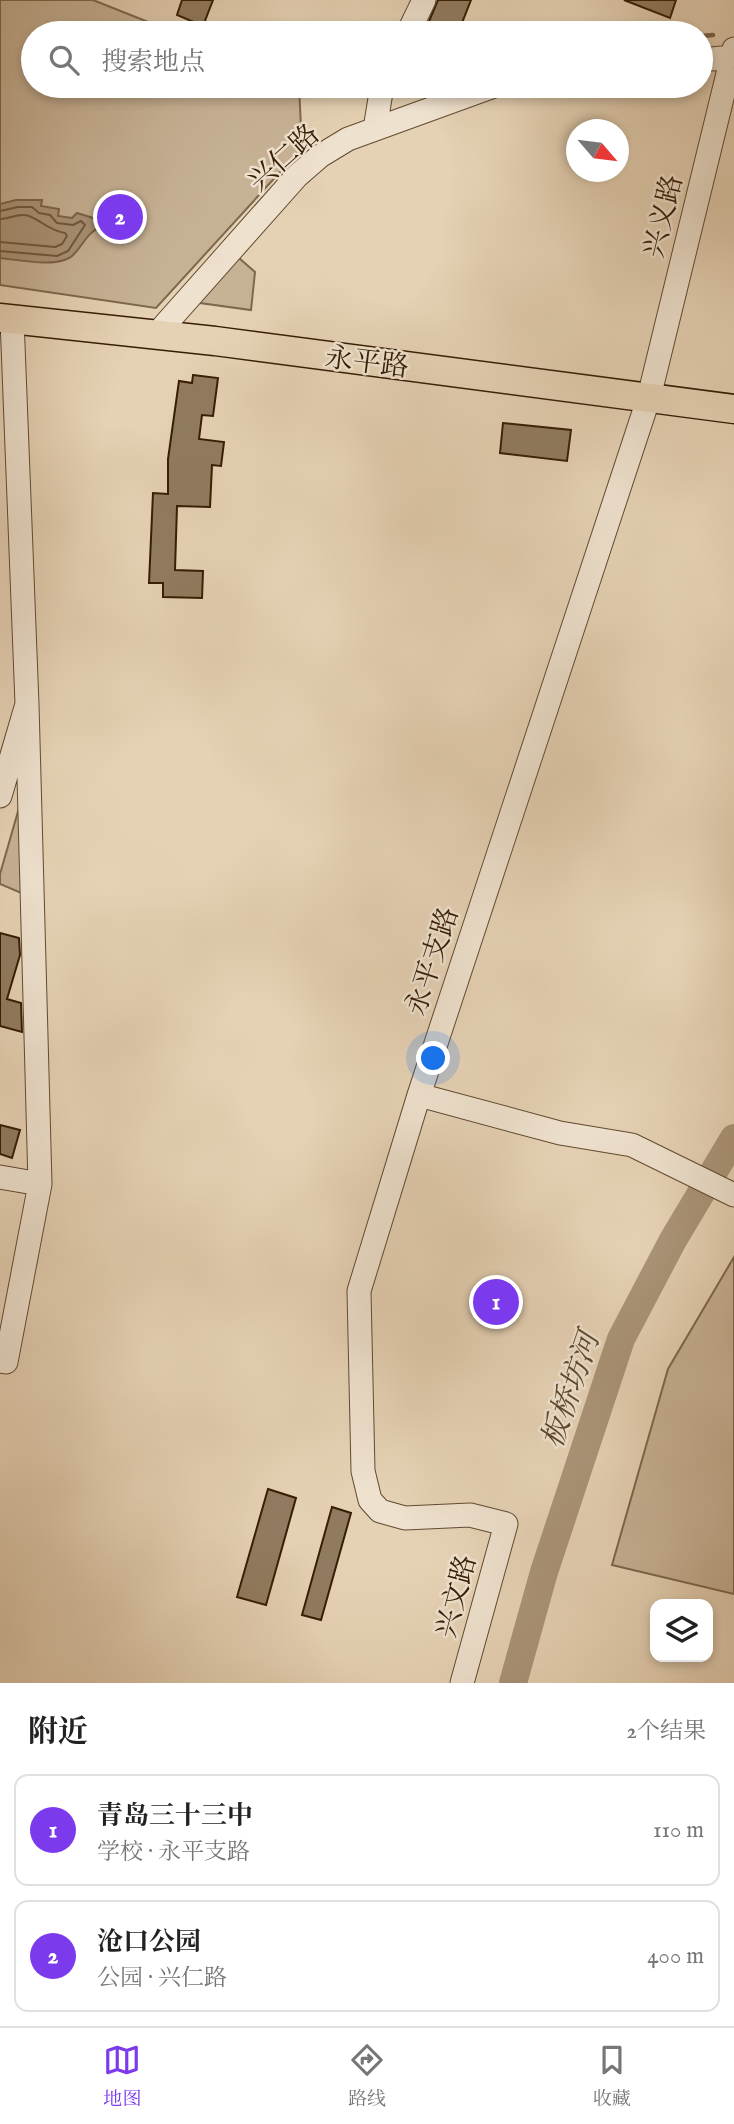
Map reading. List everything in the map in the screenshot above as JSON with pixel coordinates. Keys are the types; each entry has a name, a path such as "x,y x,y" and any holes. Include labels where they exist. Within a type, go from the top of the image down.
{"main road":[{"name":"永平路","path":"6,318 215,341 734,409"}],"street":[{"path":"414,21 424,0"},
{"path":"713,62 732,65"},
{"name":"兴义路","path":"649,397 732,65"},
{"path":"375,129 380,98"},
{"name":"兴仁路","path":"155,335 298,176 320,156 348,139 461,98"},
{"path":"0,1361 6,1362 40,1184 27,704 6,318"},
{"name":"永平支路","path":"506,1524 470,1515 405,1518 380,1511 370,1500 363,1471 359,1291 419,1095 649,397"},
{"path":"0,796 27,704"},
{"path":"419,1095 560,1133 632,1145 734,1195"},
{"path":"0,1177 40,1184"},
{"name":"兴文路","path":"462,1683 506,1524"}],"shaded area":[{"path":"0,0 93,0 146,21 21,21 21,98 300,98 302,148 156,308 0,285"},
{"path":"239,258 255,272 251,310 200,303 199,301"},
{"path":"21,801 26,895 0,884 0,874"},
{"path":"734,1257 734,1594 612,1565 668,1369"}],"water":[{"path":"16,200 42,200 41,206 59,209 58,216 72,218 77,213 122,227 117,232 100,227 88,236 68,259 39,262 0,258 0,204"}],"building":[{"path":"182,0 213,0 205,21 191,21 177,15"},
{"path":"438,0 471,0 463,21 429,21"},
{"path":"624,0 676,0 670,18"},
{"path":"193,375 218,378 213,416 202,415 199,439 224,442 221,466 212,465 210,507 177,506 175,570 203,571 202,598 163,597 163,583 149,583 153,493 168,494 168,459 179,381 192,383"},
{"path":"503,423 571,430 567,461 500,453"},
{"path":"0,933 19,938 20,955 7,999 21,1003 22,1032 0,1026"},
{"path":"0,1125 20,1130 12,1158 0,1154"},
{"path":"268,1489 296,1498 266,1605 237,1597"},
{"path":"332,1507 351,1513 321,1620 302,1615"}],"waterway":[{"name":"板桥坊河","path":"513,1683 544,1572 621,1339 673,1240 734,1138"}],"place":[{"name":"沧口公园","path":"120,217"},
{"name":"青岛三十三中","path":"496,1302"}]}
